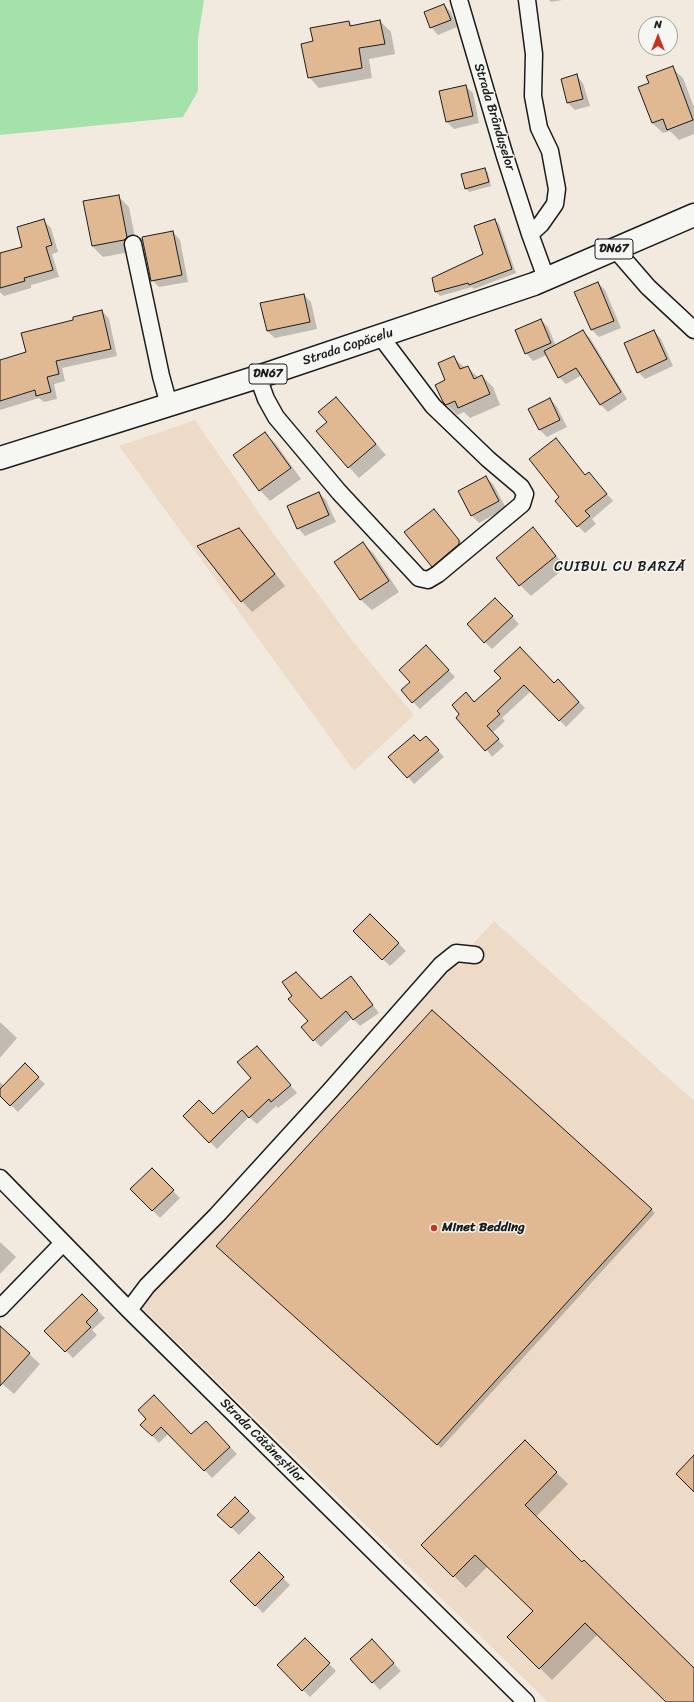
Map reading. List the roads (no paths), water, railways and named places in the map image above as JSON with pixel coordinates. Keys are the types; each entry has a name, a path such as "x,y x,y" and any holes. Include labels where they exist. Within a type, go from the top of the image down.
{"main road":[{"name":"DN67","path":"540,281 694,215"},
{"name":"Strada Copăcelu","path":"0,458 381,337 540,281"}],"street":[{"name":"Strada Brândușelor","path":"459,0 530,234 540,281"},
{"path":"527,0 534,54 533,96 539,128 550,151 557,189 555,204 541,224 530,234"},
{"path":"133,244 161,376 169,405"},
{"path":"615,249 648,288 694,330"},
{"path":"258,377 266,399 276,417 339,492 419,578 428,580 438,574 522,504 525,494 521,487 488,459 433,406 381,337"},
{"path":"129,1310 147,1286 217,1215 330,1091 441,965 456,953 475,955"},
{"name":"Strada Cătăneștilor","path":"0,1178 129,1310 526,1702"},
{"path":"0,1308 62,1243"}],"place":[{"name":"Minet Bedding","path":"434,1228"}],"district":[{"name":"CUIBUL CU BARZĂ","path":"620,567"}]}
